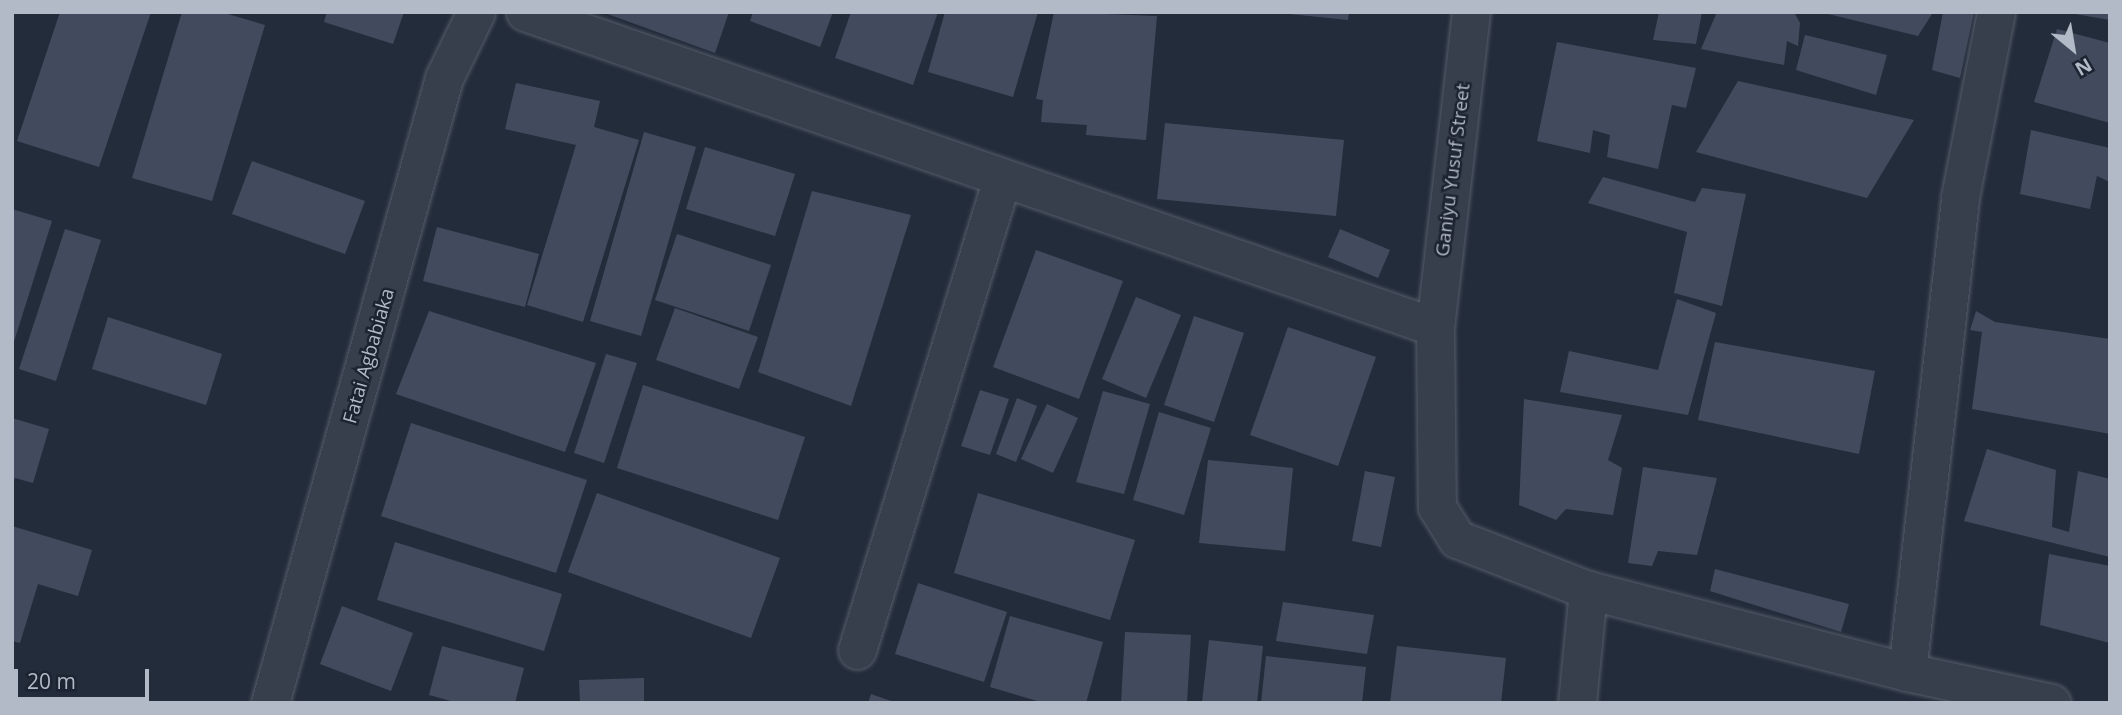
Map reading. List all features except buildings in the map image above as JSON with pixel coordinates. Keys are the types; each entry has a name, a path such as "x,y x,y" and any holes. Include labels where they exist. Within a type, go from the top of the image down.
{"street":[{"name":"Fatai Agbabiaka","path":"270,703 444,78 476,12"},
{"path":"525,12 1435,327"},
{"name":"Ganiyu Yusuf Street","path":"1471,12 1435,327 1437,508 1457,539 1588,590 1907,672 2052,703"},
{"path":"1907,672 1960,197 1996,12"},
{"path":"857,650 1002,178"},
{"path":"1577,703 1588,590"}]}
